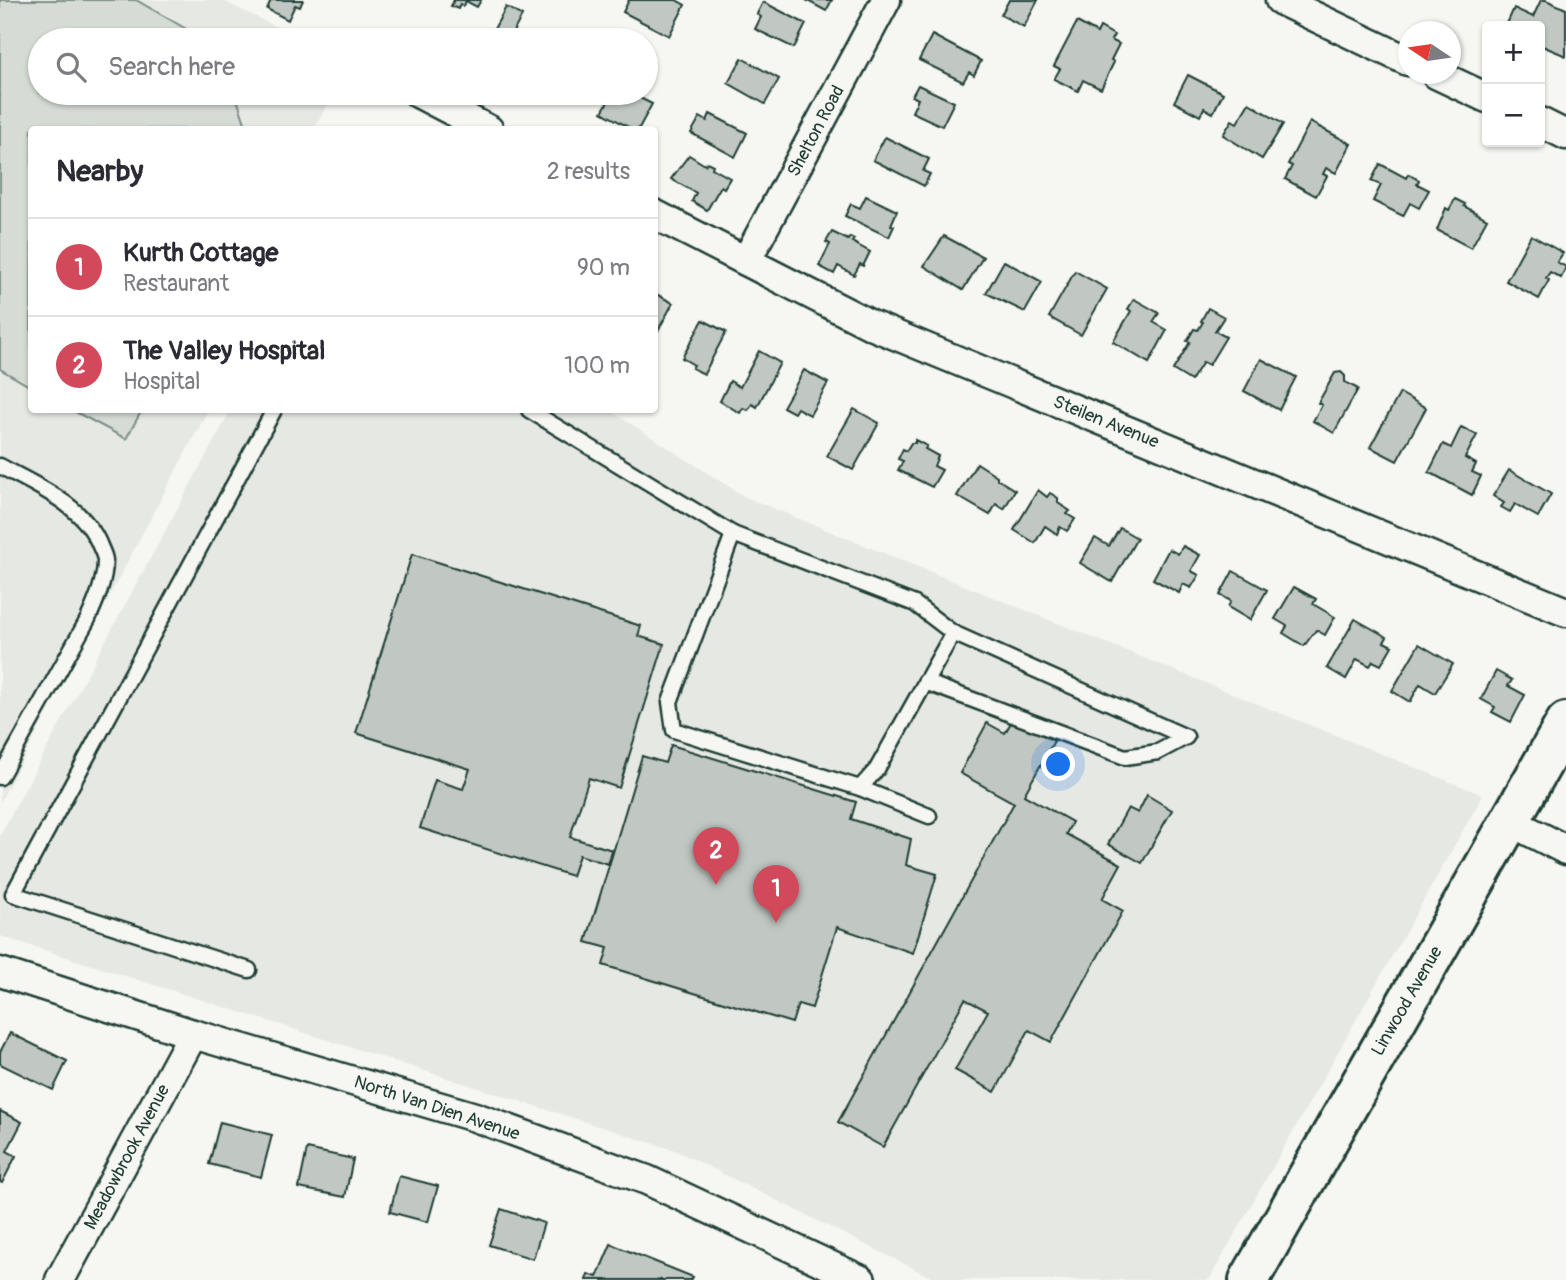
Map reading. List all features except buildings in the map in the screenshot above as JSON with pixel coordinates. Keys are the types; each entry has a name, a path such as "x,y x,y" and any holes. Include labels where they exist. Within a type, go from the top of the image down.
{"main road":[{"name":"Linwood Avenue","path":"1249,1280 1566,722"}],"street":[{"name":"Shelton Road","path":"746,261 886,0"},
{"path":"1280,0 1398,56"},
{"path":"1457,84 1482,96"},
{"path":"441,105 481,126"},
{"path":"1545,124 1566,135"},
{"name":"Steilen Avenue","path":"658,216 871,325 1566,612"},
{"path":"1509,821 1566,850"},
{"name":"North Van Dien Avenue","path":"0,972 194,1034 475,1117 647,1180 861,1280"},
{"name":"Meadowbrook Avenue","path":"60,1280 194,1034"}],"lane":[{"path":"250,970 13,894 272,413"},
{"path":"533,413 733,534 915,604 953,633 1186,737 1158,752 1125,757 925,682"},
{"path":"0,467 45,491 79,514 96,538 105,560 99,593 88,619 0,777"},
{"path":"733,534 670,702 674,730 860,788 929,816"},
{"path":"860,788 877,769 953,633"}],"shaded area":[{"path":"0,0 221,0 279,28 28,28 28,105 327,105 316,126 28,126 28,413 206,413 0,802"},
{"path":"0,0 136,0 185,28 28,28 28,105 239,105 246,126 28,126 28,385 0,369"},
{"path":"78,413 140,413 126,439"},
{"path":"229,413 614,413 745,497 1483,795 1209,1280 937,1280 677,1151 0,936 0,835"}],"place":[{"name":"The Valley Hospital","path":"716,885"},
{"name":"Kurth Cottage","path":"776,923"}]}
